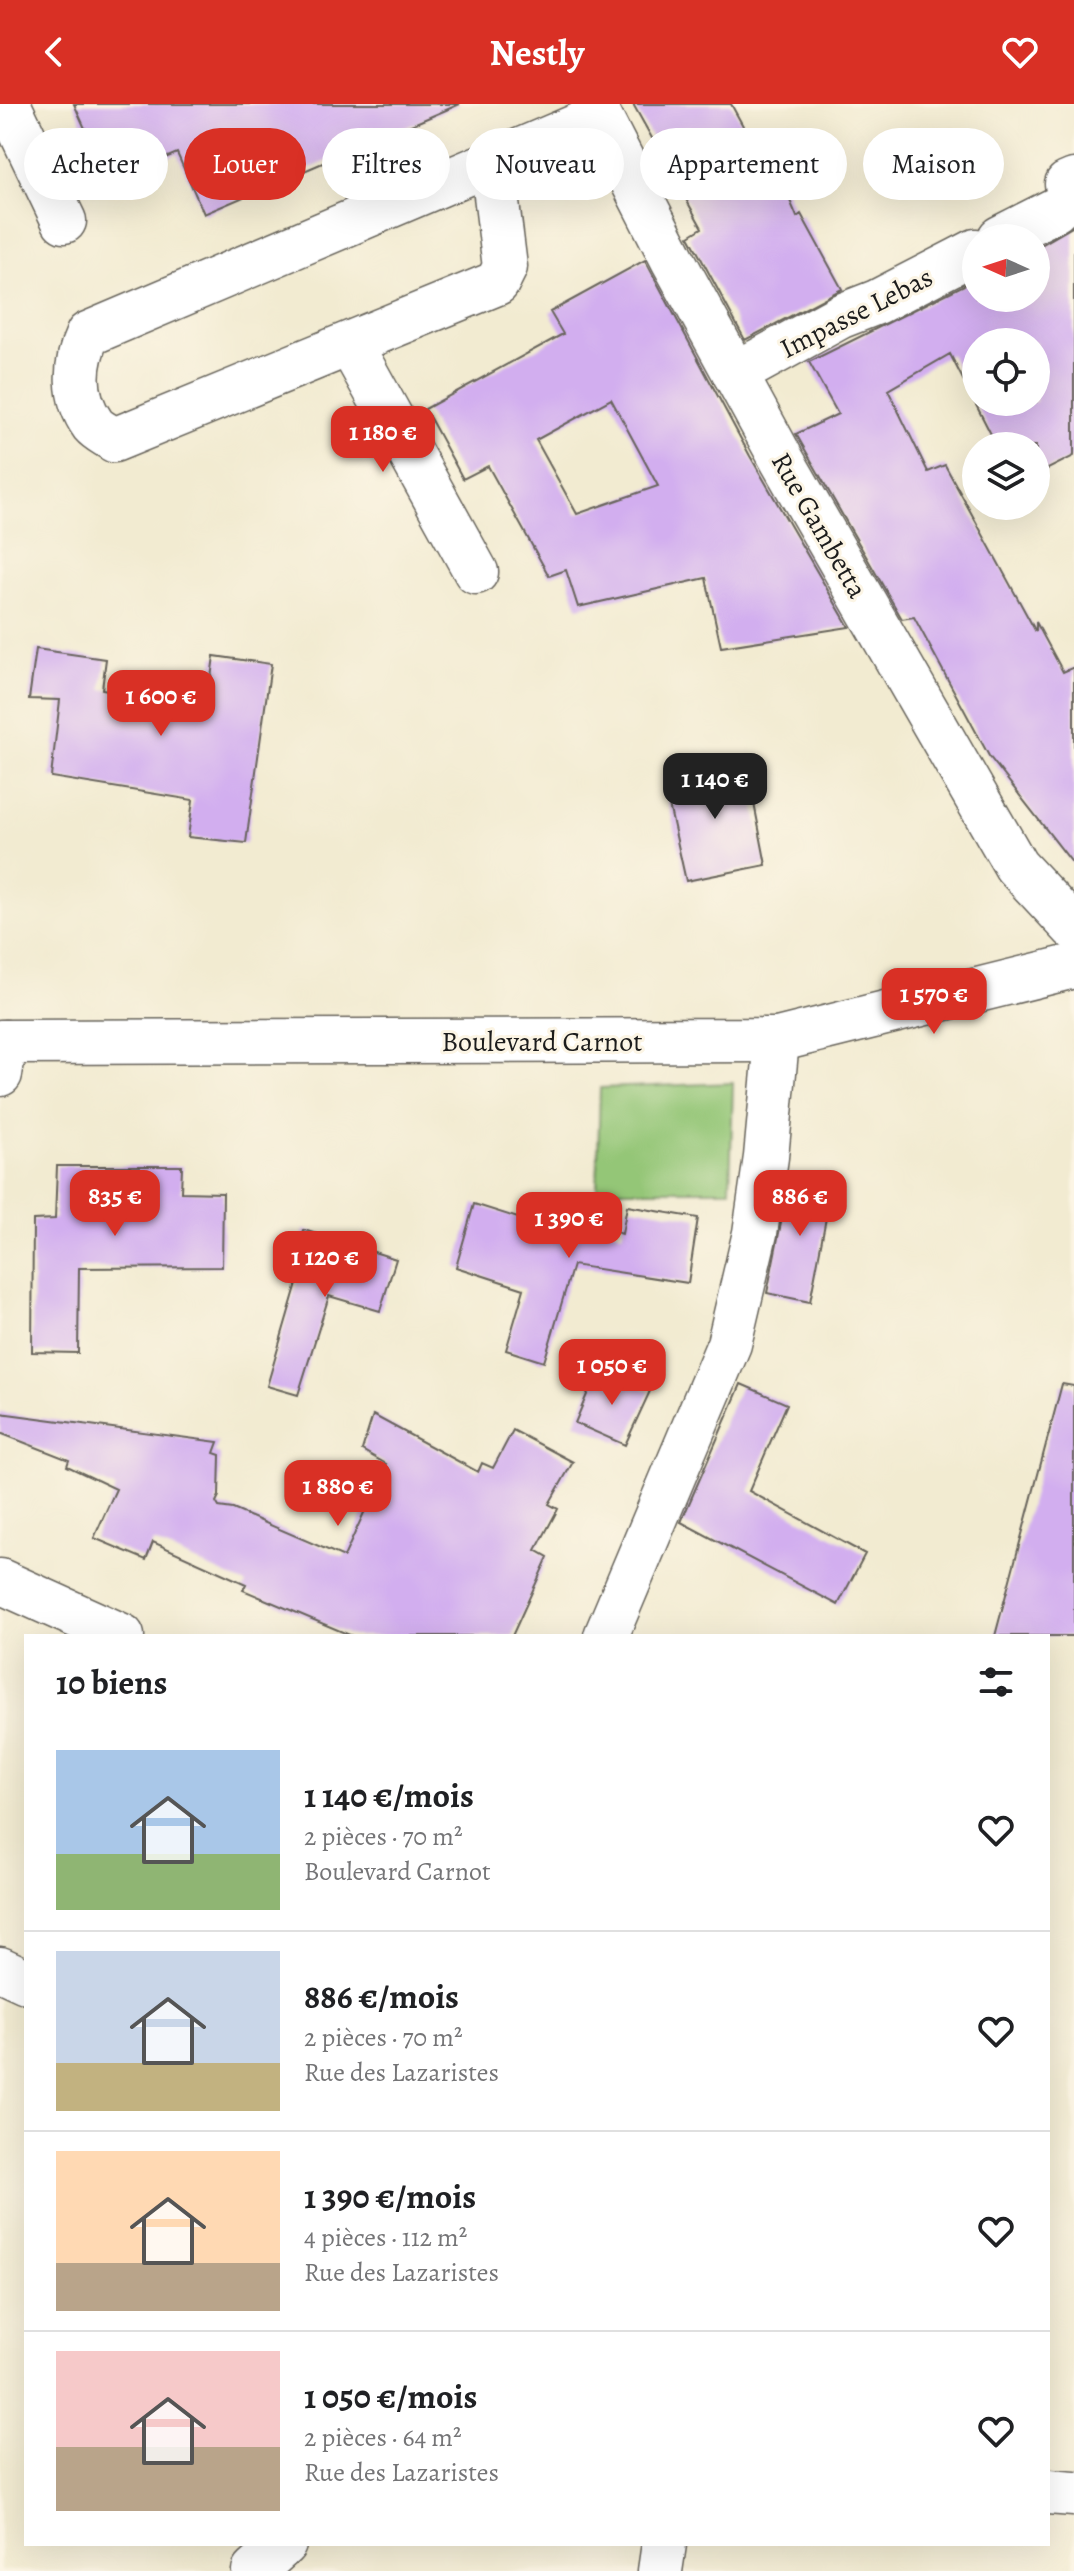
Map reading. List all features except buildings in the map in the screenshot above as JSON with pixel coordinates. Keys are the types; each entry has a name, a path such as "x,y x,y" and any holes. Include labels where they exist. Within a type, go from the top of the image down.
{"street":[{"path":"8,104 64,221"},
{"path":"561,128 596,110"},
{"name":"Rue Gambetta","path":"596,110 790,474 1016,866 1074,928"},
{"path":"466,174 88,334 79,352 76,378 94,426 114,440 497,283 505,267 497,200"},
{"path":"1020,224 1065,192"},
{"name":"Impasse Lebas","path":"735,374 841,316 877,302 962,258"},
{"path":"350,344 476,572"},
{"name":"Boulevard Carnot","path":"2,1053 777,1040 1074,966"},
{"path":"607,1634 729,1344 755,1233 777,1040"},
{"path":"0,1581 118,1634"},
{"path":"0,1969 24,1980"},
{"path":"1050,2492 1074,2494"},
{"path":"254,2571 282,2546"},
{"path":"305,2546 306,2571"},
{"path":"660,2571 664,2546"}],"green space":[{"path":"733,1083 730,1190 597,1190 600,1088"}]}
